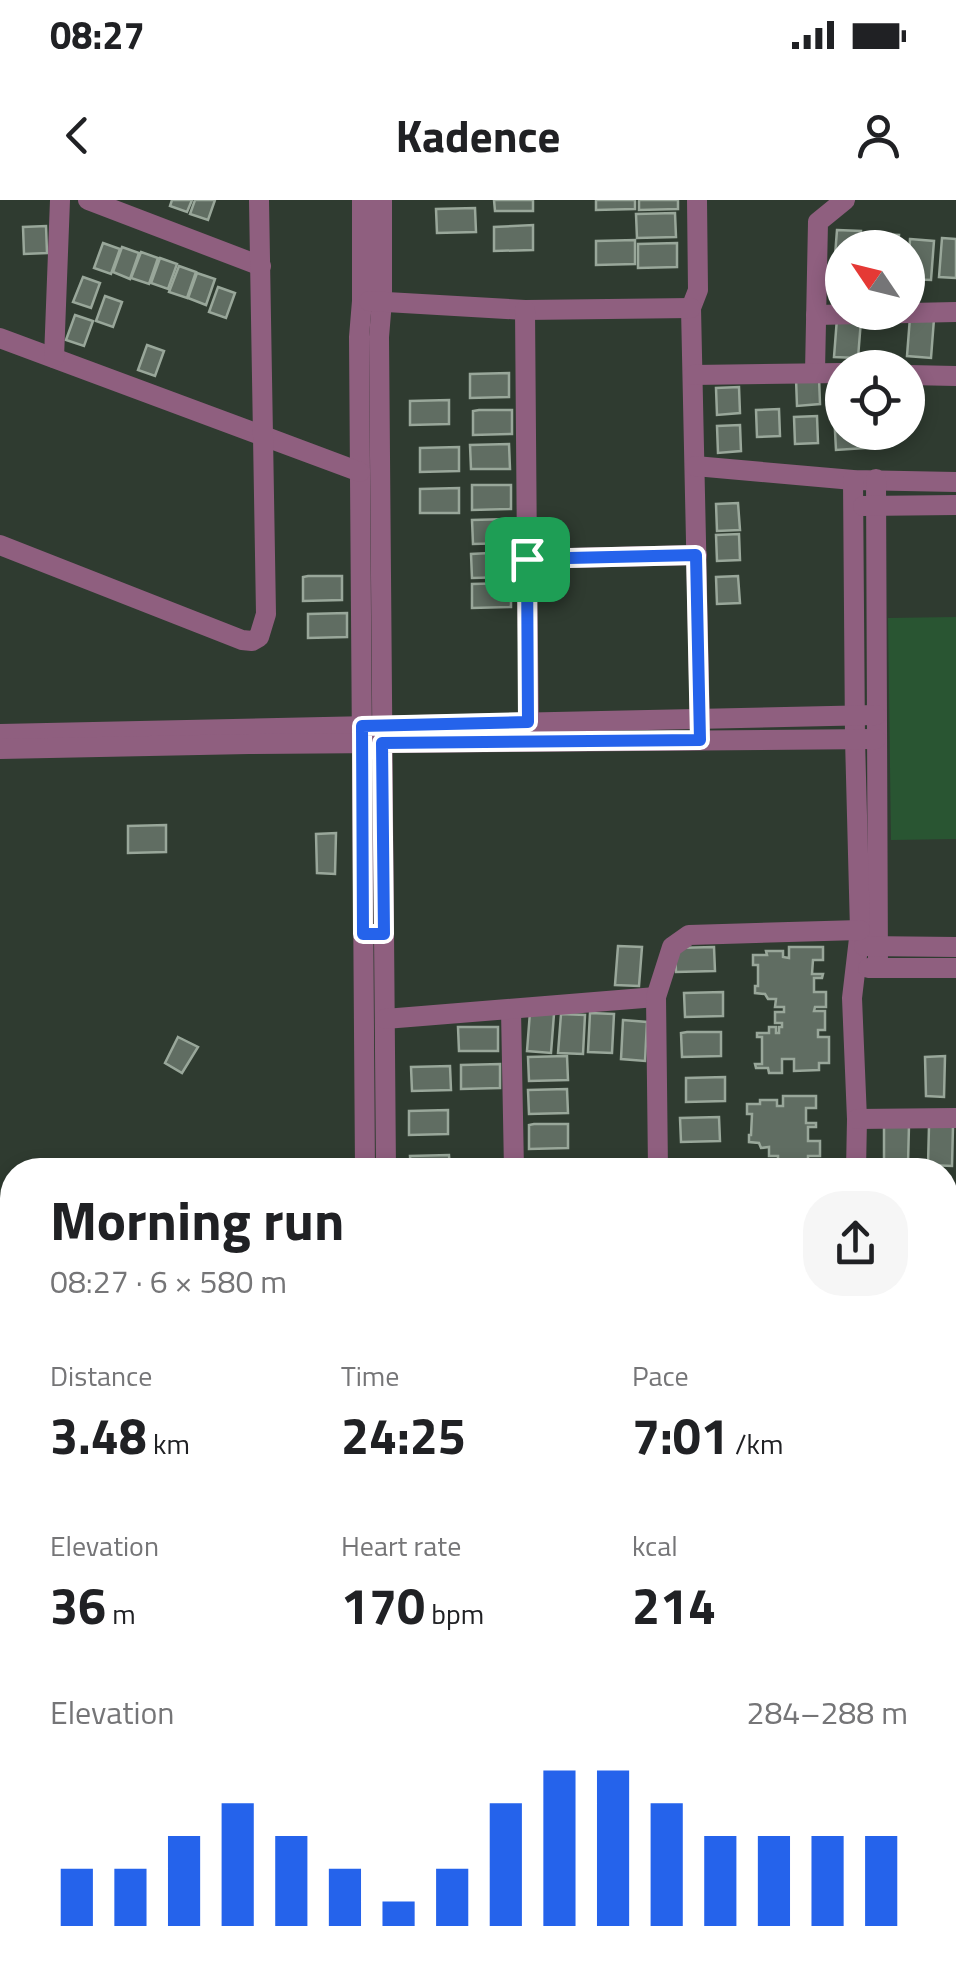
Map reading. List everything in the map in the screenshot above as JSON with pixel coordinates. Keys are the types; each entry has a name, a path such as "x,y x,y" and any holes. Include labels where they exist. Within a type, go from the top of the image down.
{"street":[{"path":"54,358 60,200"},
{"path":"88,200 261,266"},
{"path":"0,546 242,640 259,637 266,614 260,200"},
{"path":"362,200 379,357 372,734 374,934 365,1158"},
{"path":"372,734 360,472 359,338 372,301 382,200"},
{"path":"697,200 698,290 691,308 700,740"},
{"path":"816,372 818,222 845,200"},
{"path":"372,301 525,310 691,308"},
{"path":"525,310 529,732"},
{"path":"816,315 956,312"},
{"path":"0,338 360,472"},
{"path":"693,375 825,372"},
{"path":"925,375 956,376"},
{"path":"694,466 853,480 956,482"},
{"path":"864,506 876,479"},
{"path":"853,480 864,506 868,948 856,968 852,998 856,1158"},
{"path":"864,506 956,505"},
{"path":"527,559 696,555"},
{"path":"529,732 700,718 865,715"},
{"path":"0,734 529,732 700,740 865,739"},
{"path":"0,749 372,734"},
{"path":"374,934 385,1019 386,1158"},
{"path":"658,1158 656,998 672,946 689,935 868,948 956,947"},
{"path":"868,948 956,968"},
{"path":"385,1019 656,998"},
{"path":"511,1010 514,1158"},
{"path":"857,1119 956,1118"}],"green space":[{"path":"956,617 956,839 891,840 888,618"}],"building":[{"path":"172,200 192,200 187,212 170,206"},
{"path":"195,200 215,200 208,220 190,214"},
{"path":"494,200 533,200 533,211 495,211"},
{"path":"596,200 635,200 635,209 596,210"},
{"path":"639,200 678,200 678,209 639,210"},
{"path":"475,208 476,232 437,233 436,209"},
{"path":"675,213 676,237 637,238 636,214"},
{"path":"533,225 533,250 494,251 494,227"},
{"path":"46,226 47,253 24,254 23,227"},
{"path":"942,238 956,239 956,278 939,277"},
{"path":"635,240 635,264 596,265 596,241"},
{"path":"925,240 934,241 931,280 925,280"},
{"path":"103,243 120,249 111,274 94,268"},
{"path":"677,243 677,267 638,268 638,244"},
{"path":"122,247 139,253 130,279 113,272"},
{"path":"141,252 158,258 149,284 131,278"},
{"path":"160,258 177,264 168,289 151,283"},
{"path":"179,266 196,272 187,298 169,292"},
{"path":"197,273 215,279 206,305 188,298"},
{"path":"83,277 100,283 91,308 73,302"},
{"path":"218,287 235,293 226,318 209,312"},
{"path":"105,296 122,302 113,327 96,321"},
{"path":"75,315 93,321 84,346 66,340"},
{"path":"925,318 934,319 931,358 925,358 925,350 907,350 909,330 925,330"},
{"path":"836,330 860,330 859,350 835,350"},
{"path":"147,345 164,351 155,376 138,370"},
{"path":"509,373 509,397 470,398 470,374"},
{"path":"819,377 820,404 797,406 796,379"},
{"path":"739,387 740,413 717,415 716,388"},
{"path":"449,400 449,424 410,425 410,401"},
{"path":"779,409 780,436 757,437 756,410"},
{"path":"512,410 512,434 473,435 473,411"},
{"path":"817,416 818,443 795,444 794,417"},
{"path":"740,425 741,451 718,453 717,426"},
{"path":"509,444 510,469 471,469 470,445"},
{"path":"459,447 459,471 420,472 420,448"},
{"path":"472,485 511,485 511,509 472,510"},
{"path":"459,488 459,513 420,513 420,489"},
{"path":"738,503 740,530 717,531 716,504"},
{"path":"511,519 512,543 473,544 472,520"},
{"path":"739,534 740,560 717,561 716,535"},
{"path":"510,552 511,577 472,578 471,554"},
{"path":"342,576 342,600 303,601 303,577"},
{"path":"738,576 740,603 717,604 716,577"},
{"path":"511,583 511,607 472,608 472,584"},
{"path":"347,613 347,637 308,638 308,614"},
{"path":"166,825 166,852 128,853 128,826"},
{"path":"336,833 335,874 317,873 316,834"},
{"path":"618,946 642,947 639,986 615,985"},
{"path":"714,947 715,971 676,972 675,948"},
{"path":"789,947 823,947 823,960 813,960 812,974 823,974 822,978 814,978 814,992 826,992 826,1007 815,1007 814,1011 825,1011 825,1030 818,1030 818,1037 829,1037 829,1063 819,1063 819,1070 794,1071 794,1059 782,1059 782,1073 769,1073 768,1068 756,1068 755,1064 762,1064 762,1037 757,1037 757,1033 769,1033 769,1027 776,1027 779,1033 782,1023 775,1023 775,1012 784,1012 784,1007 775,1007 776,999 755,993 758,965 753,965 753,955 783,951 783,957 789,958"},
{"path":"723,992 723,1016 685,1017 684,993"},
{"path":"530,1012 554,1014 551,1053 527,1051"},
{"path":"590,1013 614,1014 612,1053 588,1052"},
{"path":"561,1014 585,1015 583,1054 558,1053"},
{"path":"623,1020 647,1022 645,1061 621,1059"},
{"path":"458,1027 498,1027 498,1051 459,1051"},
{"path":"721,1032 721,1056 682,1057 681,1033"},
{"path":"178,1037 198,1047 182,1073 165,1063"},
{"path":"567,1056 568,1080 529,1081 528,1057"},
{"path":"945,1056 944,1097 926,1096 925,1057"},
{"path":"500,1064 500,1088 461,1089 461,1065"},
{"path":"450,1066 451,1090 412,1091 411,1067"},
{"path":"725,1077 725,1101 686,1102 686,1078"},
{"path":"567,1089 568,1113 529,1114 528,1090"},
{"path":"783,1096 816,1096 816,1108 806,1108 806,1123 816,1123 816,1127 808,1127 808,1141 820,1141 820,1156 778,1158 769,1156 769,1147 749,1142 752,1114 747,1114 747,1104 777,1100 777,1106 783,1106"},
{"path":"448,1110 448,1134 409,1135 409,1111"},
{"path":"719,1117 720,1141 681,1142 680,1118"},
{"path":"568,1124 568,1148 529,1149 529,1125"},
{"path":"884,1125 909,1125 908,1158 884,1158"},
{"path":"929,1126 953,1126 952,1158 928,1158"},
{"path":"449,1155 449,1158 410,1158"}],"route":[{"path":"696,555 700,740 382,743 384,934 363,934 362,726 528,722 527,559 696,555"}]}
